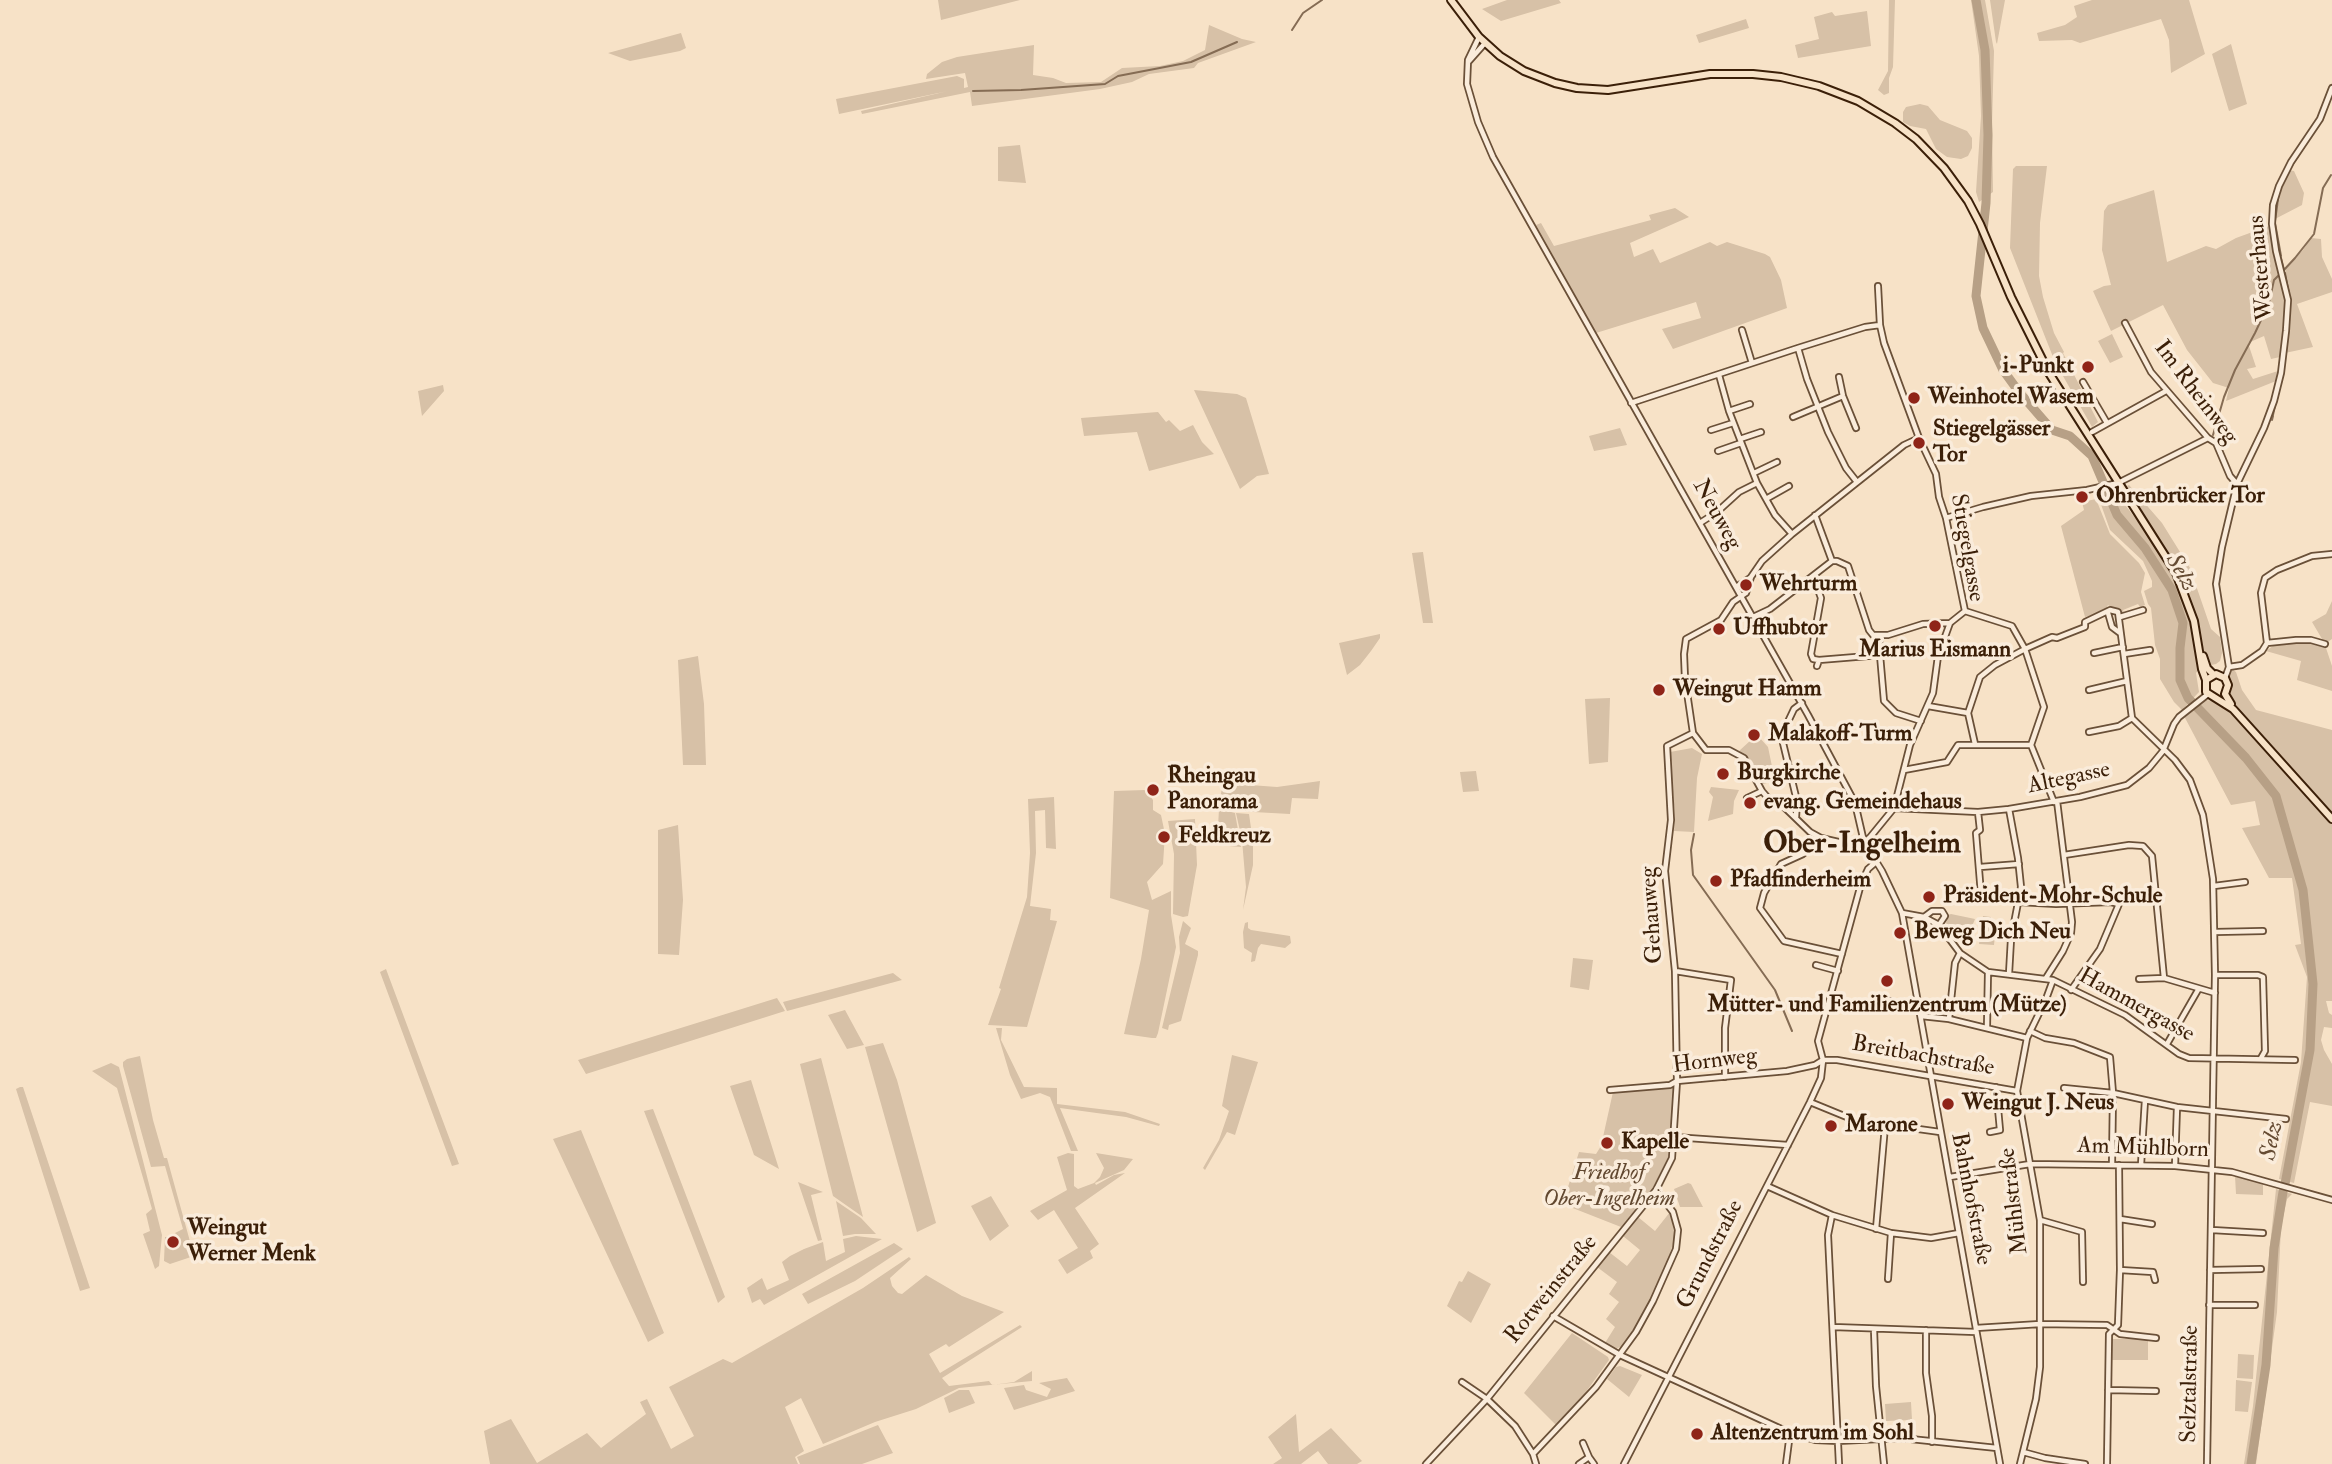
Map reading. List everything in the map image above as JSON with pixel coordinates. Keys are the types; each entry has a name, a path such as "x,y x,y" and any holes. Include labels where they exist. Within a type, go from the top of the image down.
{"main road":[{"path":"1451,0 1482,40 1500,56 1524,71 1555,83 1577,88 1619,90 1710,74 1760,74 1819,86 1851,98 1885,116 1916,139 1954,180 1980,224 2049,373 2176,573 2188,602 2207,668 2228,685 2225,694 2218,698"},
{"path":"2197,637 2208,694 2218,698 2238,715 2332,819"},
{"path":"2206,680 2220,676"},
{"path":"2225,694 2238,715"}],"street":[{"name":"Neuweg","path":"1482,40 1467,68 1468,91 1484,138 1802,703 1855,803 1864,842 1876,862"},
{"name":"Westerhaus","path":"2228,667 2216,584 2222,547 2237,484 2269,416 2281,373 2286,331 2288,300 2272,224 2273,205 2291,162 2320,119 2332,88"},
{"name":"Stiegelgasse","path":"1864,842 1872,838 1894,808 1910,745 1928,706 1938,656 1950,622 1965,611 1936,474 1919,438 1884,343 1878,286"},
{"name":"Im Rheinweg","path":"2125,323 2151,372 2208,438 2221,449 2230,477 2237,484"},
{"path":"1631,403 1797,348 1865,327 1881,325"},
{"path":"1742,330 1752,363"},
{"path":"1797,348 1817,405 1846,468 1857,482"},
{"path":"1719,375 1733,423 1757,482 1775,515 1792,534"},
{"path":"1839,377 1843,396 1856,428"},
{"path":"2083,382 2108,423"},
{"path":"2092,432 2166,391"},
{"path":"1793,417 1843,396"},
{"path":"1729,411 1750,404"},
{"path":"1711,430 1733,423"},
{"path":"1718,452 1760,432"},
{"path":"1864,842 1848,844 1821,838 1810,832 1781,803 1768,798 1744,758 1729,750 1706,750 1693,733 1685,679 1686,639 1721,620 1733,602 1748,590 1751,577 1762,561 1792,534 1904,445 1919,438"},
{"path":"1947,518 2031,496 2096,489 2118,483 2208,438"},
{"path":"1754,473 1777,462"},
{"path":"1700,523 1739,492 1757,482"},
{"path":"1766,499 1789,486"},
{"path":"1815,515 1832,561"},
{"path":"2220,676 2228,667 2242,665 2262,651 2267,643 2261,586 2265,578 2270,573 2312,556 2332,554"},
{"path":"1753,617 1770,609 1832,561 1848,566 1873,635 1879,636 1911,626 1950,622"},
{"path":"1813,576 1821,598 1811,654 1813,659 1818,663 1880,655"},
{"path":"1736,587 1751,577"},
{"path":"1975,744 1968,713 1980,677 1995,665 2025,649 2085,627 2085,622 2113,610 2118,612 2120,617 2132,718 2119,726 2089,732"},
{"path":"2120,617 2143,610"},
{"path":"1904,770 1947,762 1956,746 2031,745 2044,707 2025,649 2012,626 1965,611"},
{"path":"2108,613 2112,627 2120,634"},
{"path":"1879,636 1884,701 1896,713 1921,721"},
{"path":"2267,643 2296,639 2325,643"},
{"path":"2094,653 2123,647"},
{"path":"2124,654 2150,650"},
{"path":"2089,690 2127,681"},
{"name":"Altegasse","path":"1894,808 1978,812 2009,809 2055,802 2127,785 2149,768 2163,751 2174,724 2208,694"},
{"path":"1796,818 1797,800 1783,743 1787,723 1794,709 1802,703"},
{"path":"1928,706 1968,713"},
{"name":"Selztalstraße","path":"2132,718 2175,760 2190,780 2203,815 2214,886 2215,993 2207,1464"},
{"name":"Gehauweg","path":"1677,1081 1675,971 1665,871 1671,820 1667,746 1693,733"},
{"name":"Mühlstraße","path":"2020,1464 2036,1399 2040,1367 2040,1220 2017,1091 2027,1038 2071,933 2072,904 2055,802 2031,745"},
{"path":"1746,798 1762,791"},
{"path":"2009,809 2021,887 2011,939 2009,974"},
{"path":"1978,812 1980,830 1976,832 1981,894 2019,902 2119,904 2101,949 2071,990"},
{"path":"1810,832 1811,846"},
{"path":"1821,838 1803,854 1781,863 1764,893 1760,908 1784,941 1842,954"},
{"path":"2064,855 2129,845 2143,846 2150,853 2164,978"},
{"name":"Bahnhofstraße","path":"1876,862 1902,913 2000,1464"},
{"name":"Grundstraße","path":"1624,1464 1811,1102 1821,1078 1824,1060 1818,1041 1861,884 1868,869 1876,862"},
{"path":"1980,867 2018,864"},
{"path":"2214,886 2245,882"},
{"name":"Hammergasse","path":"1924,917 1932,911 1942,911 1945,916 1939,925"},
{"name":"Hammergasse","path":"1902,913 1924,917 1939,925 1960,953 1988,972 2050,979 2125,1015 2179,1054 2189,1058 2295,1060"},
{"path":"2215,932 2263,931"},
{"path":"1949,1019 1955,963 1960,953"},
{"path":"1816,965 1838,971"},
{"path":"1675,971 1731,980 1725,1028 1725,1077"},
{"path":"1987,1027 1988,972"},
{"path":"2215,975 2263,977 2265,1051 2261,1058"},
{"path":"2139,979 2164,978 2215,993"},
{"path":"2167,1044 2198,990"},
{"path":"1883,999 1908,1006 1919,1005"},
{"path":"1921,1016 1949,1019 2027,1038"},
{"path":"2030,1031 2045,1038 2074,1043 2110,1057 2113,1093 2112,1165"},
{"name":"Hornweg","path":"1609,1090 1787,1071 1815,1065 1824,1060"},
{"name":"Breitbachstraße","path":"1824,1060 2017,1091"},
{"name":"Rotweinstraße","path":"1426,1464 1487,1399 1656,1190 1672,1158 1677,1081"},
{"path":"1990,1132 2000,1130 1996,1087"},
{"path":"2064,1088 2113,1093 2177,1107 2286,1119"},
{"path":"2141,1166 2145,1100"},
{"path":"1811,1102 1854,1120 1940,1132"},
{"path":"2175,1167 2177,1107"},
{"path":"1876,1229 1885,1126"},
{"path":"1674,1137 1788,1145"},
{"name":"Am Mühlborn","path":"1949,1177 2030,1164 2212,1169 2332,1200"},
{"path":"2107,1464 2109,1334 2118,1325 2119,1166"},
{"path":"1767,1186 1832,1215 1891,1233 1931,1238 1960,1233"},
{"path":"1533,1454 1569,1418 1620,1355 1645,1318 1676,1249 1677,1222 1667,1202 1656,1190"},
{"path":"1832,1215 1828,1235 1839,1464"},
{"path":"2120,1219 2152,1224"},
{"path":"2040,1220 2082,1232 2083,1282"},
{"path":"2212,1230 2263,1233"},
{"path":"1888,1279 1891,1233"},
{"path":"2210,1270 2261,1269"},
{"path":"2120,1270 2153,1272 2155,1280"},
{"name":"Selztalstraße","path":"2209,1305 2255,1306"},
{"path":"1553,1317 1620,1355 1790,1433 1815,1440 1882,1438 1997,1448"},
{"path":"1833,1327 1976,1330 2040,1324 2107,1325 2120,1334 2156,1338"},
{"path":"1874,1329 1876,1386 1884,1464"},
{"path":"1926,1330 1926,1373 1932,1416 1932,1442"},
{"path":"1462,1382 1487,1399 1515,1426 1533,1454 1535,1463"},
{"path":"2109,1390 2156,1391"},
{"path":"1786,1464 1790,1433"},
{"path":"1583,1443 1594,1464"},
{"path":"2023,1452 2084,1464"},
{"path":"1578,1464 1590,1457"}],"green space":[{"path":"938,0 1020,0 941,20"},
{"path":"1507,0 1559,0 1561,3 1501,21 1482,9"},
{"path":"1889,0 1895,0 1893,67 1889,78 1889,93 1884,95 1878,90 1888,71"},
{"path":"1971,0 1985,0 1994,51 1993,192 1979,202 1976,192 1981,116 1979,56"},
{"path":"1990,0 2005,0 1997,44 1996,42"},
{"path":"2092,0 2189,0 2205,54 2171,73 2169,40 2161,19 2080,43 2072,40 2039,41 2037,33 2065,25 2077,17 2074,6"},
{"path":"1867,11 1871,46 1798,58 1795,45 1819,39 1814,17 1832,12 1835,16"},
{"path":"1746,19 1749,28 1699,43 1696,35"},
{"path":"1209,25 1256,42 1198,63 1194,68 1149,74 1132,82 1100,89 972,106 970,92 862,114 861,111 948,91 839,114 836,99 957,76 964,79 964,88 968,87 965,73 926,79 927,74 942,62 957,57 1034,45 1033,75 1066,83 1101,82 1122,68 1160,66 1183,61 1205,50"},
{"path":"681,33 686,48 680,51 630,61 608,53"},
{"path":"2231,44 2247,104 2229,111 2212,54"},
{"path":"1920,104 1928,106 1940,120 1967,131 1972,138 1972,148 1968,156 1961,159 1947,157 1936,149 1926,129 1903,122 1906,107"},
{"path":"1020,145 1026,183 998,181 998,147"},
{"path":"2016,166 2047,166 2040,223 2039,276 2054,333 2098,422 2092,427 2055,362 2010,248 2013,169"},
{"path":"2288,170 2294,171 2304,193 2302,205 2275,219 2283,182"},
{"path":"2154,190 2167,262 2206,246 2216,249 2236,238 2269,226 2285,300 2280,357 2271,359 2264,336 2248,343 2256,367 2247,369 2253,379 2278,371 2276,381 2226,401 2229,388 2213,383 2187,350 2163,305 2111,331 2093,291 2111,285 2102,250 2104,211 2108,205"},
{"path":"1675,208 1689,217 1630,243 1634,257 1653,249 1660,263 1710,242 1717,246 1727,242 1765,254 1770,257 1781,280 1787,308 1673,349 1662,329 1701,318 1696,302 1596,333 1536,225 1541,223 1554,246 1651,220 1649,215"},
{"path":"2311,238 2321,239 2322,257 2332,279 2332,292 2297,304 2313,347 2285,353 2290,303 2285,268"},
{"path":"2112,334 2123,357 2110,363 2098,341"},
{"path":"443,385 444,391 422,416 418,391"},
{"path":"1194,390 1237,394 1246,398 1269,474 1257,476 1240,489"},
{"path":"1158,412 1166,422 1169,420 1180,431 1193,425 1202,442 1214,454 1149,471 1137,432 1084,436 1081,418"},
{"path":"1620,428 1627,445 1594,451 1589,436"},
{"path":"2129,485 2162,523 2190,568 2211,629 2220,637 2222,653 2216,664 2207,662 2188,591 2180,572 2127,486"},
{"path":"2112,491 2162,553 2179,585 2191,622 2200,668 2196,673 2199,692 2182,710 2160,679 2160,659 2155,645 2151,608 2144,591 2152,587 2152,581 2143,561 2110,530 2098,496"},
{"path":"2096,499 2110,534 2139,563 2145,573 2141,592 2145,605 2140,607 2138,604 2123,610 2124,613 2121,614 2108,605 2105,611 2085,617 2061,526 2084,510 2082,502"},
{"path":"1423,552 1433,623 1423,623 1412,553"},
{"path":"2332,601 2332,639 2325,644 2312,622 2326,614"},
{"path":"1380,634 1380,638 1360,665 1347,675 1339,643"},
{"path":"2311,642 2325,645 2332,666 2332,691 2297,680 2301,661 2266,651 2277,643"},
{"path":"698,656 704,704 706,765 683,765 678,660"},
{"path":"2232,669 2256,710 2332,730 2332,815 2229,696 2229,672"},
{"path":"1610,698 1608,762 1589,764 1585,699"},
{"path":"2205,700 2215,701 2225,707 2332,824 2332,1001 2326,1001 2332,1015 2332,1028 2324,1027 2321,1040 2332,1064 2332,1106 2310,1102 2294,1183 2279,1179 2301,1062 2307,977 2295,945 2301,944 2292,878 2269,878 2242,828 2260,825 2255,801 2231,805 2184,716"},
{"path":"1759,737 1768,747 1775,781 1763,784 1747,757 1739,751 1751,740"},
{"path":"1692,748 1702,754 1697,778 1694,832 1674,831 1670,752"},
{"path":"1476,771 1479,791 1463,792 1460,772"},
{"path":"1320,781 1318,799 1292,798 1290,814 1235,811 1224,809 1219,804 1223,783 1277,787"},
{"path":"1711,787 1739,790 1734,801 1733,814 1708,821 1713,797 1709,792"},
{"path":"1145,790 1153,800 1153,810 1161,815 1165,834 1163,864 1147,882 1152,900 1171,891 1171,915 1176,947 1156,1038 1124,1034 1149,910 1110,898 1114,791"},
{"path":"1054,797 1056,849 1046,848 1045,810 1035,811 1036,853 1030,906 1051,909 1050,920 1057,921 1027,1027 988,1025 1027,897 1030,853 1028,799"},
{"path":"1219,809 1235,813 1241,847 1217,845"},
{"path":"1236,813 1249,814 1253,842 1253,865 1243,910 1246,887 1242,840"},
{"path":"1195,819 1197,865 1188,916 1183,917 1173,914 1174,854 1168,821"},
{"path":"678,825 683,900 679,955 658,954 658,830"},
{"path":"1948,915 1975,919 1964,946 1946,923"},
{"path":"1983,916 1991,917 1990,923 1996,924 1994,945 1979,944"},
{"path":"1183,921 1191,928 1185,944 1198,951 1198,955 1181,1021 1169,1025 1168,1030 1162,1028 1180,953 1179,937"},
{"path":"1248,922 1248,928 1251,930 1290,936 1291,943 1285,948 1261,944 1255,961 1251,962 1252,953 1244,948 1243,932 1245,923"},
{"path":"1573,958 1593,960 1589,990 1570,987"},
{"path":"386,969 459,1164 452,1166 380,972"},
{"path":"893,973 902,980 787,1011 783,1002"},
{"path":"777,998 785,1011 586,1074 578,1060"},
{"path":"845,1010 864,1045 847,1049 828,1015"},
{"path":"996,1028 1002,1028 1001,1040 1024,1087 1057,1088 1057,1104 1125,1112 1160,1124 1159,1126 1126,1117 1060,1108 1078,1151 1071,1151 1050,1097 1040,1093 1021,1099 1010,1075"},
{"path":"883,1043 897,1080 936,1223 917,1232 865,1047"},
{"path":"1232,1055 1258,1062 1235,1135 1227,1132 1205,1170 1203,1168 1219,1140 1229,1111 1222,1106"},
{"path":"140,1056 153,1120 164,1158 167,1158 194,1256 170,1264 164,1261 165,1237 169,1237 170,1247 179,1245 175,1233 183,1229 165,1166 151,1167 123,1066 127,1059"},
{"path":"821,1058 863,1217 833,1196 800,1064"},
{"path":"111,1063 119,1067 162,1235 159,1266 155,1269 143,1234 150,1231 146,1214 152,1209 117,1088 92,1071"},
{"path":"751,1080 779,1169 754,1155 730,1086"},
{"path":"23,1087 90,1288 80,1291 16,1089"},
{"name":"Friedhof Ober-Ingelheim","path":"1675,1088 1668,1157 1652,1190 1646,1196 1642,1195 1635,1210 1621,1227 1565,1205 1558,1205 1568,1187 1579,1152 1596,1154 1601,1146 1613,1092"},
{"path":"653,1109 725,1297 718,1303 644,1111"},
{"path":"581,1130 664,1333 648,1342 553,1139"},
{"path":"1096,1153 1133,1159 1124,1170 1095,1183 1096,1185 1114,1175 1125,1173 1075,1208 1099,1244 1090,1251 1093,1258 1067,1274 1058,1260 1078,1248 1054,1210 1038,1220 1030,1211 1067,1190 1057,1157 1074,1154 1074,1186 1078,1189 1094,1183 1100,1177 1104,1168"},
{"path":"2235,1176 2263,1184 2263,1195 2236,1194"},
{"path":"798,1182 823,1192 811,1195 822,1240 818,1241"},
{"path":"1688,1183 1703,1207 1680,1207 1674,1189"},
{"path":"2276,1189 2292,1194 2287,1199 2281,1227 2277,1312 2256,1464 2244,1464 2253,1406"},
{"path":"991,1196 1009,1226 990,1241 971,1206"},
{"path":"836,1201 861,1218 876,1234 843,1236"},
{"path":"1670,1212 1675,1237 1665,1270 1638,1323 1623,1346 1615,1349 1605,1343 1615,1327 1606,1319 1619,1302 1609,1294 1617,1282 1597,1267 1609,1252 1627,1266 1640,1250 1623,1236 1638,1217 1655,1231"},
{"path":"856,1236 882,1239 764,1305 760,1299 752,1303 747,1288 762,1278 767,1290 789,1280 782,1262 790,1256 823,1242 826,1261 845,1252 843,1239"},
{"path":"894,1243 903,1249 855,1281 808,1304 802,1294"},
{"path":"909,1257 911,1259 890,1278 898,1293 902,1294 926,1275 962,1296 1004,1312 949,1347 946,1344 929,1354 940,1373 1020,1325 1022,1327 942,1378 949,1386 989,1381 992,1385 959,1388 916,1409 875,1422 823,1444 801,1398 785,1407 804,1451 795,1457 798,1464 490,1464 484,1431 511,1419 537,1463 587,1433 601,1448 646,1414 640,1402 647,1399 671,1449 694,1436 669,1387 723,1359 732,1363 863,1288"},
{"path":"1468,1271 1491,1284 1471,1323 1447,1306 1459,1281 1462,1282"},
{"path":"1572,1333 1609,1360 1583,1396 1556,1425 1524,1393"},
{"path":"2112,1339 2148,1339 2148,1360 2112,1360"},
{"path":"2238,1354 2254,1355 2253,1379 2237,1378"},
{"path":"1620,1366 1642,1375 1629,1397 1607,1379 1616,1367"},
{"path":"1032,1371 1032,1381 996,1384 1014,1382"},
{"path":"1067,1378 1075,1391 1014,1410 1004,1388 1024,1385 1026,1390 1047,1397 1051,1389 1039,1383"},
{"path":"2236,1380 2252,1382 2248,1412 2235,1411"},
{"path":"959,1390 969,1390 975,1403 949,1413 944,1398"},
{"path":"1911,1402 1912,1420 1886,1421 1885,1404"},
{"path":"1296,1414 1299,1452 1331,1428 1362,1461 1357,1464 1328,1464 1318,1451 1301,1464 1273,1464 1282,1458 1268,1437"},
{"path":"878,1425 893,1453 862,1464 800,1464 797,1457"}],"waterway":[{"path":"1292,30 1303,13 1322,0"},
{"name":"Selz","path":"1976,0 1985,50 1988,135 1986,203 1976,296 1983,328 2003,370 2019,392 2052,430 2070,436 2092,456 2117,515 2145,548 2172,590 2183,623 2180,680 2188,698 2246,758 2276,796 2303,890 2313,984 2310,1050 2285,1184"},
{"path":"973,91 1105,84 1118,76 1191,62 1237,42"},
{"path":"2291,167 2316,128"},
{"path":"2283,271 2314,234 2323,188 2331,175"},
{"path":"2275,221 2279,192"},
{"path":"2275,223 2281,256"},
{"path":"2281,258 2284,270"},
{"path":"2285,273 2287,284"},
{"path":"2213,435 2235,370 2269,303 2274,280 2279,275"},
{"path":"2287,284 2289,294"},
{"path":"2277,399 2282,376"},
{"path":"2273,415 2276,401"},
{"path":"2272,420 2273,416"},
{"path":"1694,834 1691,850 1693,875 1775,990 1792,1031"},
{"name":"Selz","path":"2251,1464 2266,1365 2274,1248 2283,1192"}],"place":[{"name":"i-Punkt","path":"2088,367"},
{"name":"Weinhotel Wasem","path":"1914,398"},
{"name":"Stiegelgässer Tor","path":"1919,443"},
{"name":"Ohrenbrücker Tor","path":"2082,497"},
{"name":"Wehrturm","path":"1746,585"},
{"name":"Marius Eismann","path":"1935,626"},
{"name":"Uffhubtor","path":"1719,629"},
{"name":"Weingut Hamm","path":"1659,690"},
{"name":"Malakoff-Turm","path":"1754,735"},
{"name":"Burgkirche","path":"1723,774"},
{"name":"Rheingau Panorama","path":"1153,790"},
{"name":"evang. Gemeindehaus","path":"1750,803"},
{"name":"Feldkreuz","path":"1164,837"},
{"name":"Pfadfinderheim","path":"1716,881"},
{"name":"Präsident-Mohr-Schule","path":"1929,897"},
{"name":"Beweg Dich Neu","path":"1900,933"},
{"name":"Mütter- und Familienzentrum (Mütze)","path":"1887,981"},
{"name":"Weingut J. Neus","path":"1948,1104"},
{"name":"Marone","path":"1831,1126"},
{"name":"Kapelle","path":"1607,1143"},
{"name":"Weingut Werner Menk","path":"173,1242"},
{"name":"Altenzentrum im Sohl","path":"1697,1434"}],"district":[{"name":"Ober-Ingelheim","path":"1862,846"}]}
